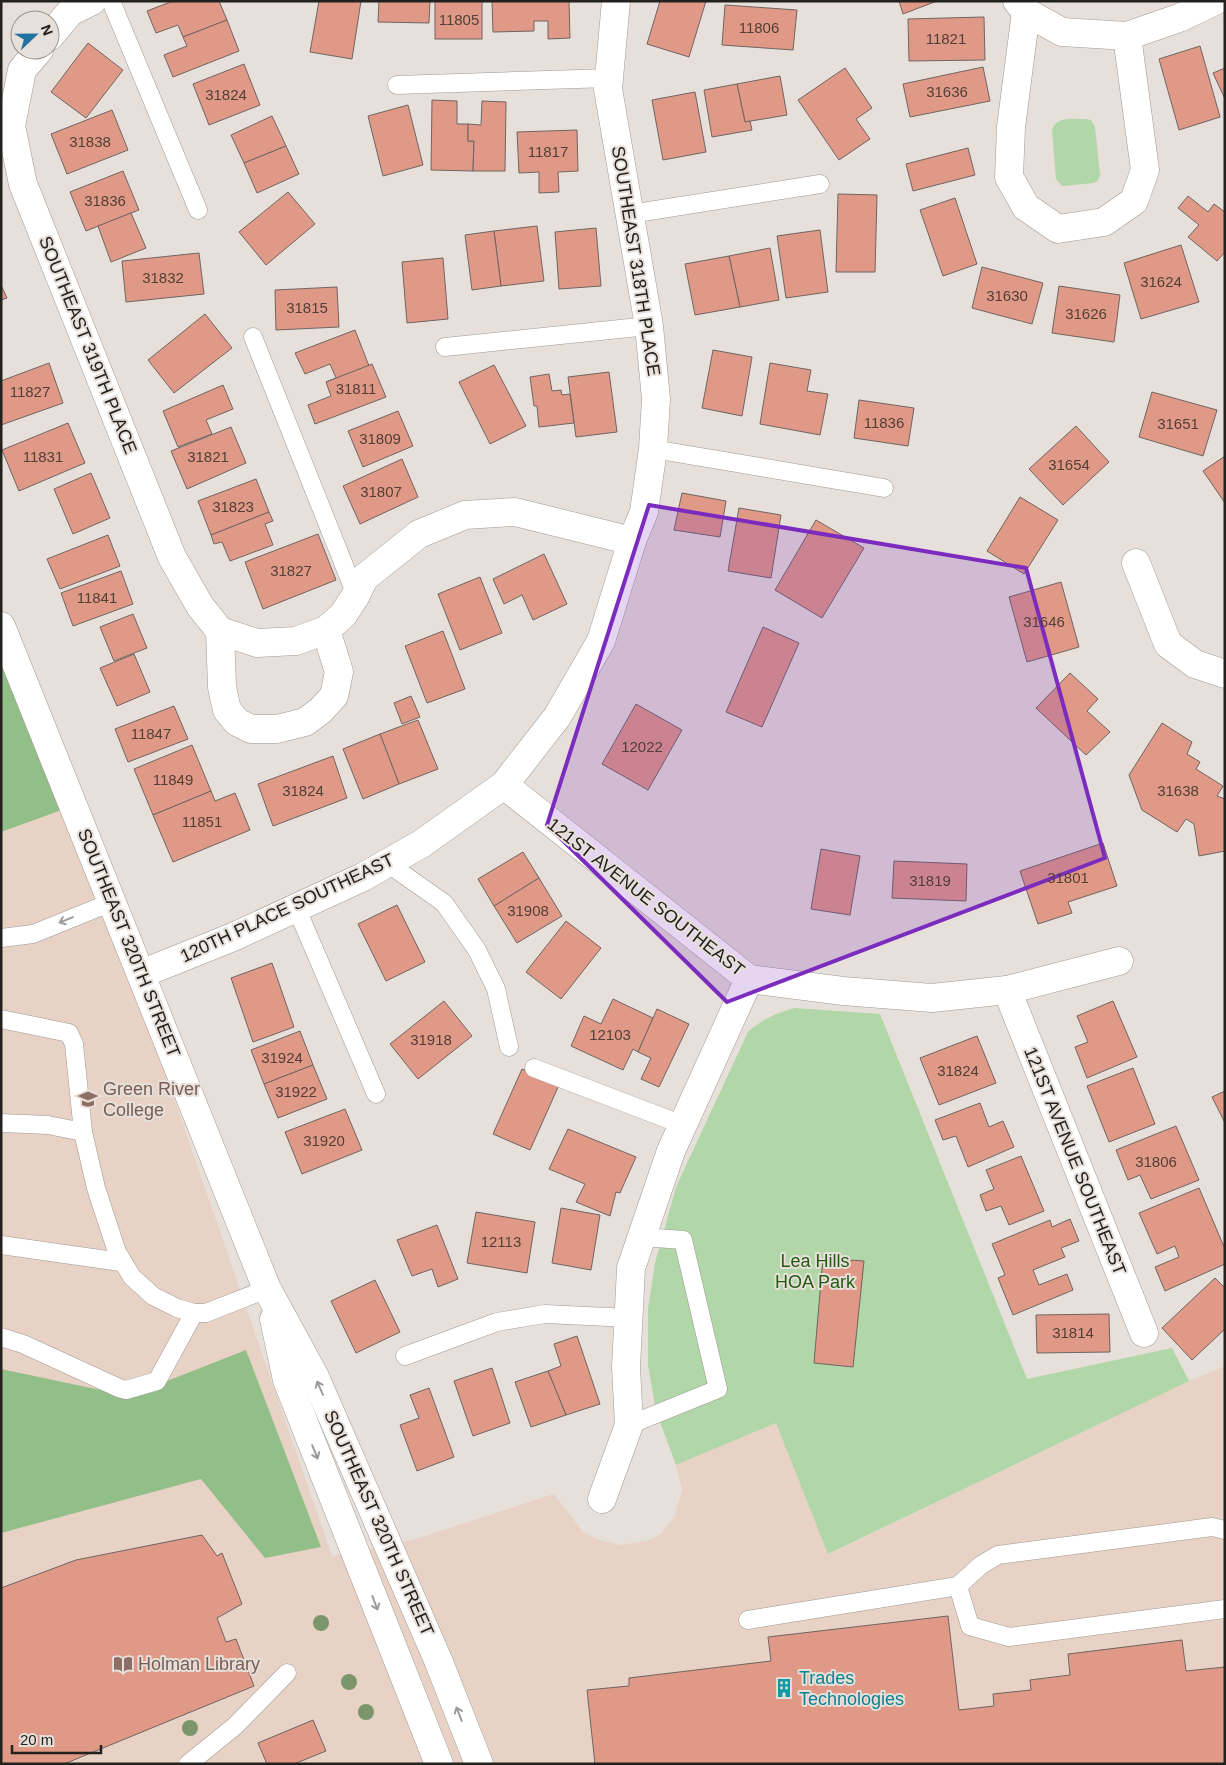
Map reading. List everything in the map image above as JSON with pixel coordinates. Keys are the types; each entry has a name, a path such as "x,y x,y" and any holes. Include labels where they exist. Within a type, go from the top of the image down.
{"street":[{"name":"SOUTHEAST 318TH PLACE","path":"504,785 557,717 601,641 632,541 644,512 653,449 656,399 649,326 608,89 616,1"},
{"path":"1127,36 1145,170 1134,202 1104,222 1058,229 1026,207 1009,178 1011,126 1021,7 1062,32 1127,36 1179,18 1214,1"},
{"path":"60,23 74,5"},
{"name":"SOUTHEAST 319TH PLACE","path":"30,60 22,70 7,107 23,184 172,557 200,606 220,631"},
{"path":"326,630 339,672 334,696 320,712 305,722 277,730 251,729 237,722 227,710 222,687 220,631 257,643 296,641 326,630 343,615 364,578 419,534 465,515 515,512 632,541"},
{"path":"1136,563 1168,644 1195,664 1225,674"},
{"name":"SOUTHEAST 320TH STREET","path":"1,626 267,1288 318,1384 438,1660 479,1764"},
{"name":"120TH PLACE SOUTHEAST","path":"141,974 233,937 363,877 421,844 504,785"},
{"name":"121ST AVENUE SOUTHEAST","path":"504,785 750,979 843,991 932,998 1007,990 1119,961"},
{"path":"602,1498 629,1425 626,1367 632,1268 671,1152 750,979"},
{"name":"121ST AVENUE SOUTHEAST","path":"1007,990 1144,1333"},
{"name":"SOUTHEAST 320TH STREET","path":"267,1288 287,1380 439,1764"}],"lane":[{"path":"111,1 198,210"},
{"path":"397,85 609,78"},
{"path":"630,214 820,184"},
{"path":"445,347 649,326"},
{"path":"253,337 356,595"},
{"path":"653,449 884,488"},
{"path":"387,863 444,903 477,950 496,990 508,1047"},
{"path":"1,938 33,934 112,902"},
{"path":"296,908 376,1094"},
{"path":"1,1019 70,1033 74,1044 83,1132 96,1188 122,1262 132,1277 153,1296 177,1308 194,1313 206,1313 267,1288"},
{"path":"534,1068 683,1125"},
{"path":"1,1122 48,1126 83,1132"},
{"path":"629,1425 718,1389 683,1240 642,1237"},
{"path":"1,1246 122,1262"},
{"path":"1,1337 24,1344 126,1390 157,1381 194,1313"},
{"path":"405,1356 497,1322 545,1314 628,1318"},
{"path":"748,1620 958,1586 981,1564 998,1555 1212,1527 1225,1530"},
{"path":"958,1586 970,1626 1009,1637 1225,1609"},
{"path":"188,1764 235,1726 287,1673"}],"highlighted area":[{"path":"649,505 1026,568 1105,858 727,1002 547,825"}],"shaded area":[{"name":"Green River College","path":"73,806 332,1556 413,1540 554,1494 583,1532 602,1541 622,1545 647,1541 661,1534 675,1516 682,1489 676,1465 776,1423 829,1554 1189,1381 1225,1366 1225,1764 1,1764 1,832"}],"green space":[{"path":"1061,120 1091,120 1095,127 1100,175 1094,183 1062,186 1056,179 1052,130 1057,122"},
{"path":"1,626 73,806 1,832"},
{"name":"Lea Hills HOA Park","path":"795,1008 880,1014 1027,1379 1172,1348 1189,1381 828,1554 776,1423 676,1465 656,1411 648,1365 648,1309 655,1263 676,1187 748,1032 770,1017"},
{"path":"246,1350 321,1547 265,1558 201,1479 1,1533 1,1369 129,1396"}],"building":[{"path":"173,1 219,1 227,20 183,37 178,25 156,33 147,11"},
{"path":"319,1 361,1 352,59 310,52"},
{"path":"379,1 430,1 429,23 378,22"},
{"path":"435,1 482,1 482,39 435,39"},
{"path":"492,1 569,1 570,38 548,39 548,21 534,21 534,31 493,32"},
{"path":"660,1 706,1 689,57 647,44"},
{"path":"899,1 937,1 903,14"},
{"path":"725,5 797,10 793,50 722,45"},
{"path":"984,17 985,60 909,61 908,19"},
{"path":"227,20 239,51 173,77 164,55 187,46 183,37"},
{"path":"88,43 123,70 86,118 51,92"},
{"path":"1200,46 1220,117 1179,130 1159,59"},
{"path":"244,64 260,105 209,125 193,84"},
{"path":"983,67 990,101 910,117 903,84"},
{"path":"845,68 872,108 856,119 870,139 839,160 798,100"},
{"path":"1225,68 1225,99 1213,73"},
{"path":"780,76 787,115 745,122 737,84"},
{"path":"737,84 745,122 750,121 752,130 712,137 704,90"},
{"path":"695,92 706,152 663,160 652,100"},
{"path":"432,100 457,101 457,124 468,124 468,141 474,141 473,171 431,170"},
{"path":"482,101 506,102 505,171 473,171 474,141 468,141 468,124 481,125"},
{"path":"408,105 423,165 383,176 368,116"},
{"path":"112,110 128,150 67,174 51,134"},
{"path":"272,116 286,146 244,163 231,135"},
{"path":"577,130 578,171 558,172 559,192 539,193 539,172 519,173 517,132"},
{"path":"286,146 299,174 257,193 244,163"},
{"path":"968,148 975,175 913,191 906,164"},
{"path":"123,171 139,210 86,231 70,192"},
{"path":"288,192 315,224 266,265 239,232"},
{"path":"838,194 877,195 875,272 836,272"},
{"path":"1188,196 1208,212 1214,204 1225,212 1225,252 1217,261 1188,237 1199,225 1178,208"},
{"path":"955,198 977,264 943,276 920,210"},
{"path":"131,213 146,248 111,262 98,226"},
{"path":"537,226 544,281 501,286 494,231"},
{"path":"596,228 601,286 559,289 555,232"},
{"path":"820,230 828,292 786,298 777,236"},
{"path":"494,231 501,286 472,290 465,235"},
{"path":"1181,245 1199,302 1141,319 1124,263"},
{"path":"770,248 779,300 740,307 729,256"},
{"path":"199,253 204,294 126,302 122,261"},
{"path":"729,256 740,307 695,315 685,264"},
{"path":"443,258 448,319 407,323 402,262"},
{"path":"982,267 1043,283 1032,324 972,308"},
{"path":"1059,286 1120,295 1114,342 1052,333"},
{"path":"337,287 339,327 276,330 275,290"},
{"path":"1,288 7,298 1,300"},
{"path":"205,314 232,348 174,393 148,360"},
{"path":"355,330 369,366 326,382 336,378 330,364 305,374 295,353"},
{"path":"713,350 752,357 742,416 702,408"},
{"path":"49,363 63,403 1,425 1,381"},
{"path":"770,363 811,370 807,391 828,394 820,435 760,424"},
{"path":"372,364 386,397 315,424 308,405 331,396 326,382"},
{"path":"494,365 526,426 490,444 459,382"},
{"path":"609,372 617,432 576,437 568,377"},
{"path":"549,374 552,391 561,390 562,395 570,394 574,423 539,427 537,406 534,406 530,377"},
{"path":"223,385 233,409 206,420 212,434 178,447 163,411"},
{"path":"1152,392 1217,410 1203,456 1139,437"},
{"path":"859,400 914,408 908,446 854,438"},
{"path":"398,411 413,446 363,467 348,431"},
{"path":"68,423 85,463 19,491 2,450"},
{"path":"1076,426 1109,462 1063,505 1029,469"},
{"path":"231,427 246,463 187,489 171,451"},
{"path":"1225,456 1225,503 1203,471"},
{"path":"402,459 418,497 360,524 343,486"},
{"path":"91,473 110,518 73,534 54,489"},
{"path":"256,479 269,512 211,535 198,501"},
{"path":"682,493 726,501 720,537 674,530"},
{"path":"1020,497 1058,520 1024,574 987,551"},
{"path":"739,508 781,515 771,578 728,571"},
{"path":"269,512 273,521 265,524 273,545 230,561 222,542 214,544 211,535"},
{"path":"816,520 864,548 822,618 775,590"},
{"path":"318,534 336,580 263,609 245,562"},
{"path":"108,535 120,566 60,589 47,559"},
{"path":"544,554 567,604 533,620 522,595 504,604 493,579"},
{"path":"121,571 133,604 73,626 61,593"},
{"path":"480,577 502,633 460,650 438,594"},
{"path":"1061,582 1079,647 1027,662 1009,597"},
{"path":"133,614 147,648 114,661 100,627"},
{"path":"763,627 799,643 762,727 726,712"},
{"path":"443,631 465,689 427,703 405,646"},
{"path":"134,654 150,692 117,706 100,668"},
{"path":"1070,673 1098,699 1087,711 1110,732 1086,755 1036,708"},
{"path":"411,696 420,717 402,724 394,703"},
{"path":"636,704 682,730 648,790 602,764"},
{"path":"174,706 188,739 128,762 115,729"},
{"path":"418,720 438,769 399,784 380,734"},
{"path":"1162,723 1192,742 1187,754 1200,762 1196,769 1223,786 1217,796 1225,799 1225,851 1199,856 1194,824 1186,819 1177,832 1142,810 1129,775"},
{"path":"380,734 399,784 363,799 343,749"},
{"path":"192,745 211,791 153,815 134,769"},
{"path":"333,756 347,798 273,826 258,784"},
{"path":"211,791 215,801 235,793 250,830 173,862 153,815"},
{"path":"1103,843 1117,886 1068,902 1072,913 1038,924 1020,871"},
{"path":"821,849 860,856 850,915 811,909"},
{"path":"523,852 539,878 494,906 478,879"},
{"path":"894,861 967,864 966,901 892,898"},
{"path":"539,878 562,916 517,943 494,906"},
{"path":"397,905 425,962 386,981 358,924"},
{"path":"566,921 601,948 561,999 526,972"},
{"path":"272,963 294,1027 253,1042 231,978"},
{"path":"613,999 653,1018 638,1052 633,1049 623,1070 571,1046 584,1016 601,1024"},
{"path":"444,1001 472,1036 418,1079 390,1044"},
{"path":"1113,1001 1137,1057 1087,1078 1075,1047 1088,1042 1077,1016"},
{"path":"657,1009 689,1024 659,1087 641,1079 651,1058 638,1052"},
{"path":"300,1031 313,1065 264,1084 251,1050"},
{"path":"977,1036 996,1083 939,1105 920,1058"},
{"path":"313,1065 327,1099 278,1118 264,1084"},
{"path":"1133,1068 1155,1124 1109,1142 1087,1086"},
{"path":"522,1069 559,1085 530,1150 493,1134"},
{"path":"1225,1091 1225,1123 1212,1097"},
{"path":"980,1103 989,1127 1003,1121 1014,1147 968,1167 956,1136 943,1140 935,1120"},
{"path":"345,1109 362,1150 302,1174 285,1132"},
{"path":"1176,1126 1199,1180 1151,1199 1140,1175 1128,1180 1116,1150"},
{"path":"568,1129 636,1157 620,1193 616,1192 610,1216 576,1202 585,1184 549,1169"},
{"path":"1021,1156 1044,1211 1009,1225 1001,1206 986,1211 980,1195 994,1189 986,1170"},
{"path":"1199,1188 1225,1249 1225,1264 1165,1291 1155,1267 1179,1257 1175,1246 1157,1254 1139,1213"},
{"path":"561,1208 600,1215 591,1270 552,1263"},
{"path":"476,1212 535,1222 527,1273 467,1263"},
{"path":"1070,1219 1079,1241 1061,1248 1065,1257 1033,1270 1039,1285 1067,1274 1073,1290 1013,1315 998,1278 1005,1275 992,1244 1050,1220 1052,1227"},
{"path":"437,1225 458,1279 438,1287 432,1269 412,1276 397,1240"},
{"path":"823,1258 864,1261 853,1367 814,1363"},
{"path":"1215,1278 1225,1288 1225,1329 1192,1360 1162,1328"},
{"path":"375,1280 400,1332 356,1353 331,1301"},
{"path":"1109,1314 1110,1352 1037,1353 1036,1315"},
{"path":"577,1336 600,1404 566,1415 548,1371 561,1366 554,1344"},
{"path":"492,1368 510,1423 473,1436 454,1381"},
{"path":"548,1371 566,1415 531,1427 515,1382"},
{"path":"429,1388 454,1457 417,1471 400,1425 419,1418 410,1395"},
{"name":"Holman Library","path":"202,1535 217,1556 222,1553 242,1604 217,1618 226,1642 236,1639 254,1686 64,1764 1,1764 1,1588 76,1560"},
{"name":"Trades Technologies","path":"948,1616 959,1710 994,1706 993,1694 1031,1690 1030,1680 1070,1675 1068,1654 1182,1640 1186,1671 1225,1667 1225,1764 595,1764 587,1690 629,1686 629,1678 771,1661 768,1637"},
{"path":"313,1720 326,1751 294,1764 267,1764 258,1743"}],"place":[{"name":"Green River College","path":"88,1099"},
{"name":"Holman Library","path":"123,1664"},
{"name":"Trades Technologies","path":"784,1688"}]}
